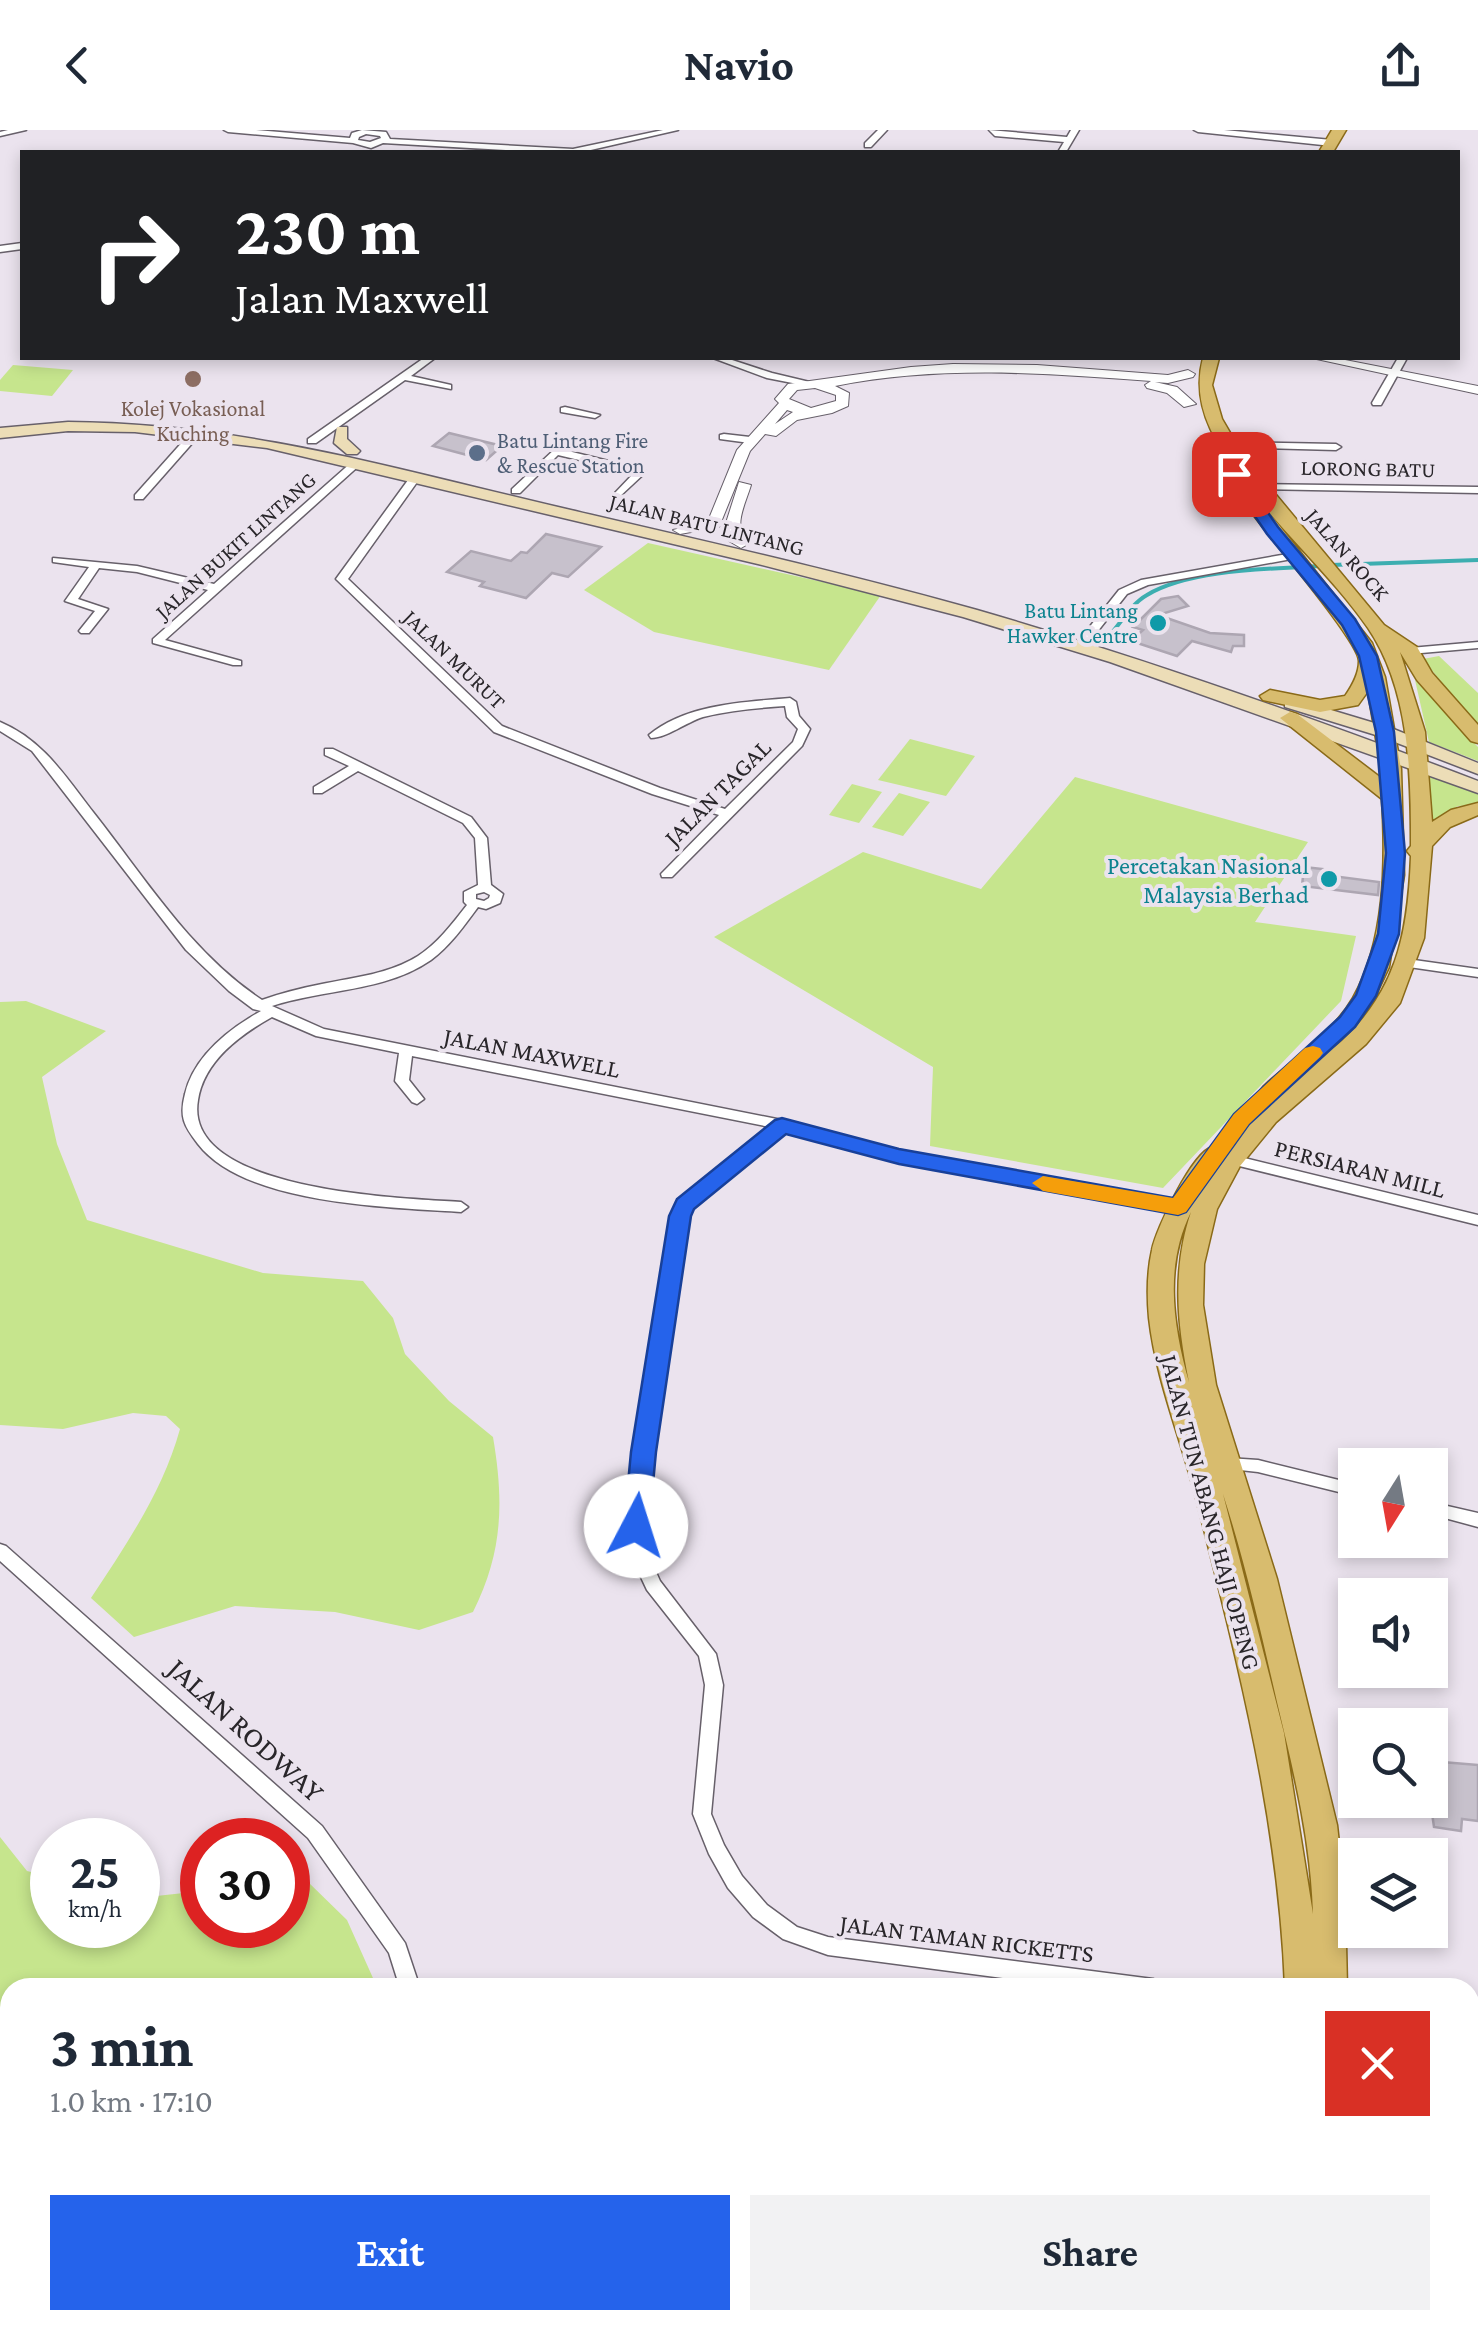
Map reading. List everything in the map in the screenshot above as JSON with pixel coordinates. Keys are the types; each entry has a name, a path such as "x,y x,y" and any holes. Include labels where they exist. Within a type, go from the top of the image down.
{"main road":[{"path":"1334,144 1353,130"},
{"name":"JALAN ROCK","path":"1210,360 1202,370 1201,390 1212,422 1257,488 1376,625 1391,651 1417,754"},
{"name":"JALAN ROCK","path":"1192,366 1190,404 1196,423 1300,564 1349,623 1368,656 1386,742"},
{"name":"JALAN BATU LINTANG","path":"0,429 52,419 132,417 232,426 315,444"},
{"name":"JALAN BATU LINTANG","path":"0,429 101,425 198,430 516,490 741,544 1086,639 1270,696 1386,742"},
{"path":"342,430 339,440 350,458"},
{"path":"257,441 315,444 350,458"},
{"name":"JALAN BATU LINTANG","path":"350,458 416,478 895,594 1112,657 1290,718 1386,742"},
{"path":"1376,625 1410,650 1424,676 1478,738"},
{"path":"1270,696 1320,706 1351,701 1364,684 1368,656"},
{"path":"1290,718 1325,741 1391,796"},
{"path":"1386,742 1478,787"},
{"name":"JALAN TUN ABANG HAJI OPENG","path":"1300,1978 1300,1923 1293,1852 1249,1648 1168,1349 1162,1262 1178,1207 1242,1119 1347,1022 1366,996 1381,962 1396,853 1386,742"},
{"path":"1417,754 1478,768"},
{"name":"JALAN TUN ABANG HAJI OPENG","path":"1330,1978 1324,1842 1263,1578 1194,1350 1191,1282 1198,1222 1218,1178 1258,1125 1367,1032 1389,1002 1407,963 1419,906 1417,754"},
{"path":"1418,851 1432,831 1450,816 1478,809"}],"street":[{"path":"0,134 22,130"},
{"path":"228,130 356,145 382,137"},
{"path":"280,130 356,145"},
{"path":"582,150 674,130"},
{"path":"868,145 884,130"},
{"path":"994,130 996,134 1069,140"},
{"path":"1063,150 1074,130"},
{"path":"1198,130 1334,144"},
{"path":"356,145 369,131 417,142 515,150"},
{"path":"315,444 342,430 427,360"},
{"path":"724,360 770,376 836,389 844,396"},
{"path":"1329,360 1478,390"},
{"path":"1377,403 1401,360"},
{"path":"680,530 714,524 750,440 786,397 818,384 905,368 962,364 1168,379 1192,366"},
{"path":"741,544 734,538 732,526 757,452 777,427 808,412 837,407 844,396 858,387 890,379 993,372 1147,384 1172,390 1190,404"},
{"path":"770,376 786,397 808,412"},
{"path":"401,381 448,387"},
{"path":"315,444 375,402"},
{"path":"565,410 596,415"},
{"path":"139,497 198,430"},
{"path":"724,437 750,440"},
{"path":"1229,445 1336,448"},
{"path":"516,490 556,452 641,472 617,496"},
{"name":"JALAN BUKIT LINTANG","path":"237,663 158,641 350,458"},
{"name":"JALAN MURUT","path":"416,478 342,579 498,729 656,791 726,813"},
{"name":"LORONG BATU","path":"1257,488 1478,490"},
{"path":"57,560 137,569 215,588"},
{"path":"85,630 102,609 71,601 96,564"},
{"path":"1086,639 1124,592 1172,575 1300,564"},
{"path":"1410,650 1478,645"},
{"name":"JALAN TAGAL","path":"655,735 686,718 751,704 790,702 793,717 804,730 798,743 666,874"},
{"name":"JALAN MAXWELL","path":"0,726 36,748 191,949 264,1010 321,1033 782,1125 916,1160 1178,1207"},
{"path":"329,752 467,820 481,838 485,887 468,895 474,904 442,947 402,973 295,991 228,1036 205,1067 193,1094 191,1125 219,1158 272,1180 331,1195 461,1207"},
{"path":"318,790 358,766"},
{"path":"1407,963 1478,972"},
{"path":"406,1049 402,1081 417,1099"},
{"name":"JALAN TAMAN RICKETTS","path":"782,1125 685,1204 643,1452 636,1526 640,1556 653,1584 707,1654 714,1685 702,1814 708,1832 736,1883 790,1933 815,1942 1079,1978"},
{"name":"PERSIARAN MILL","path":"1232,1160 1478,1220"},
{"path":"1228,1464 1258,1466 1338,1486"},
{"path":"1448,1512 1478,1520"},
{"name":"JALAN RODWAY","path":"0,1551 316,1832 398,1950 407,1978"}],"green space":[{"path":"13,365 73,370 52,396 0,391 0,380"},
{"path":"648,543 881,595 829,670 654,632 584,590"},
{"path":"1439,656 1478,693 1478,728 1423,659"},
{"path":"1415,680 1478,747 1478,761 1429,742"},
{"path":"910,739 975,756 946,796 878,780"},
{"path":"1430,775 1478,794 1478,805 1458,806 1430,822"},
{"path":"1075,777 1308,842 1255,922 1356,936 1341,1001 1163,1188 930,1146 933,1067 714,937 863,852 981,889"},
{"path":"852,784 882,792 859,823 829,815"},
{"path":"899,793 930,802 903,836 872,827"},
{"path":"26,1001 106,1031 42,1077 57,1144 87,1220 263,1273 363,1281 393,1318 405,1354 449,1401 493,1437 499,1483 498,1526 490,1568 473,1612 419,1630 335,1612 235,1606 134,1637 91,1598 154,1496 180,1429 166,1416 133,1413 63,1429 0,1425 0,1002"},
{"path":"0,1837 30,1872 30,1948 160,1948 160,1896 180,1893 180,1948 310,1948 310,1884 347,1920 373,1978 0,1978"}],"building":[{"name":"Batu Lintang Fire & Rescue Station","path":"449,433 502,446 486,460 433,446"},
{"path":"546,534 601,547 568,577 552,573 526,598 447,572 471,551 511,561 521,552 527,553"},
{"name":"Batu Lintang Hawker Centre","path":"1178,596 1188,606 1158,615 1210,633 1244,635 1244,646 1233,646 1231,652 1192,641 1177,656 1131,641 1143,630 1133,627 1161,599"},
{"name":"Percetakan Nasional Malaysia Berhad","path":"1304,867 1332,870 1332,876 1379,882 1378,895 1302,886"},
{"path":"1448,1762 1478,1765 1478,1821 1462,1819 1461,1831 1434,1827 1433,1818 1448,1818"}],"waterway":[{"path":"1331,565 1478,560"},
{"path":"1109,636 1136,603 1165,586 1207,575 1320,566"}],"slow traffic":[{"path":"1043,1183 1178,1207 1242,1119 1313,1053"}],"place":[{"name":"Kolej Vokasional Kuching","path":"193,379"},
{"name":"Batu Lintang Fire & Rescue Station","path":"477,453"},
{"name":"Batu Lintang Hawker Centre","path":"1158,623"},
{"name":"Percetakan Nasional Malaysia Berhad","path":"1329,879"}],"route":[{"path":"636,1526 643,1452 680,1216 685,1204 782,1125 899,1156 1178,1207 1242,1119 1347,1022 1366,996 1388,934 1396,853 1385,732 1368,656 1349,623 1272,530 1234,474"}]}
